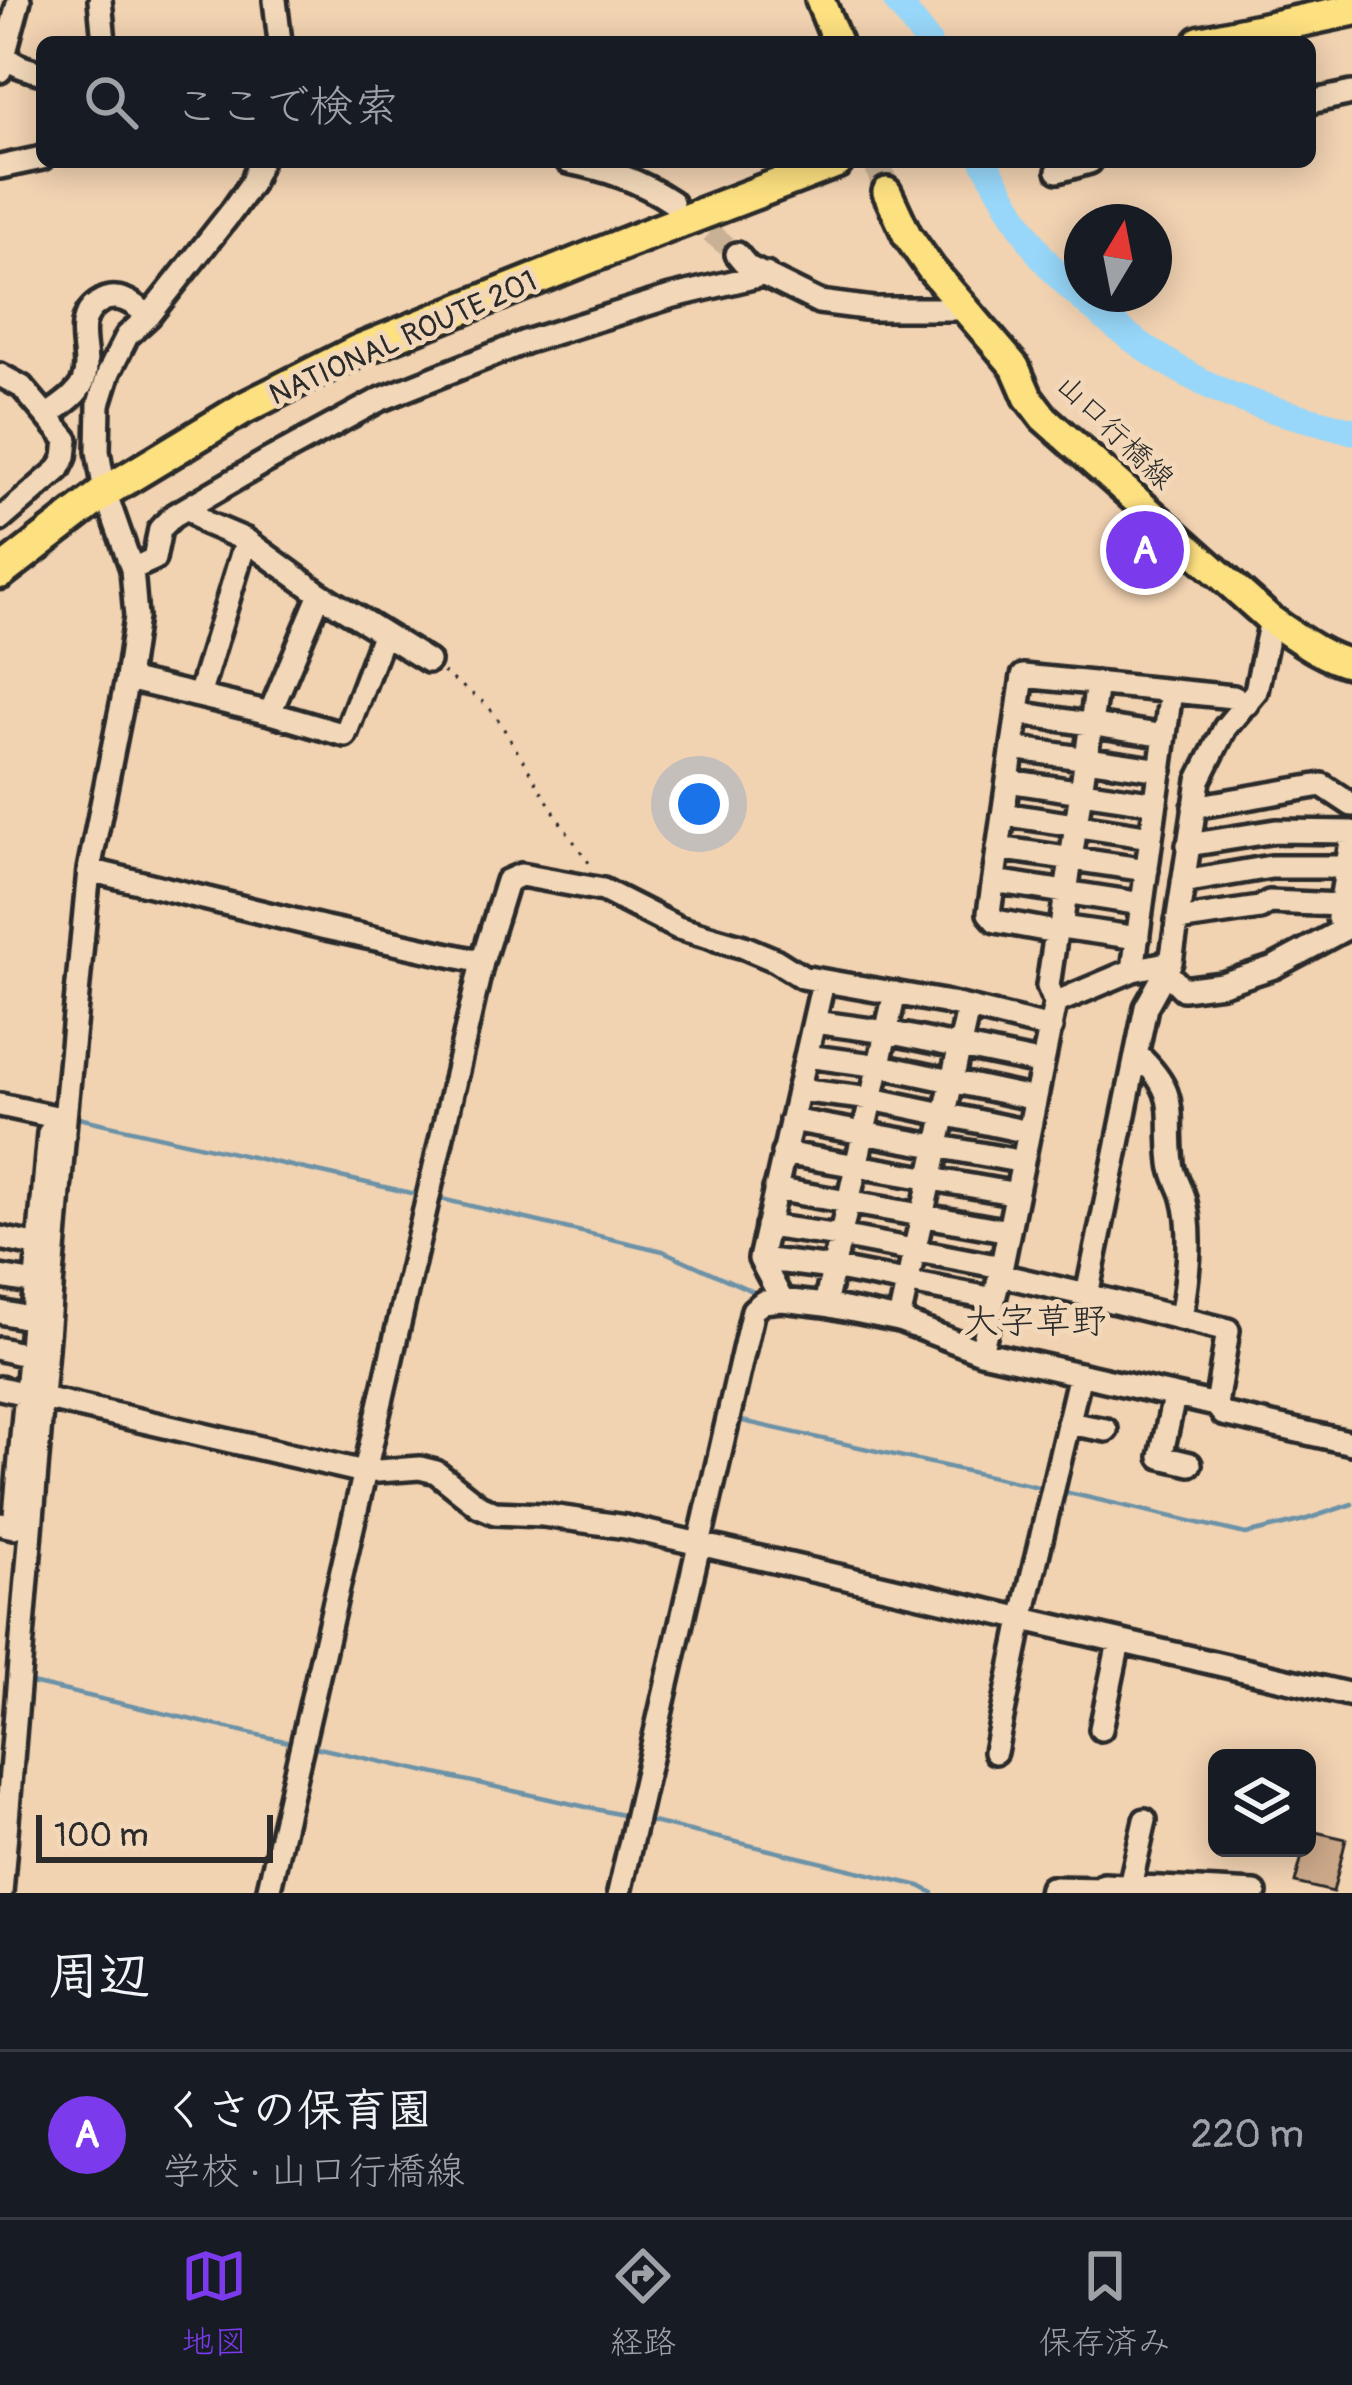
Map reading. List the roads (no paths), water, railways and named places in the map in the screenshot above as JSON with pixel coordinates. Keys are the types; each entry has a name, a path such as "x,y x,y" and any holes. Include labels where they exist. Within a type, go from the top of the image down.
{"highway":[{"path":"1228,36 1352,10"},
{"name":"NATIONAL ROUTE 201","path":"0,573 105,492 244,409 357,351 821,168"}],"main road":[{"path":"820,0 835,36"},
{"name":"山口行橋線","path":"887,193 931,269 1015,367 1044,418 1271,620 1340,662 1352,664"}],"street":[{"path":"100,0 103,36"},
{"path":"275,0 279,36"},
{"path":"12,14 1,59 36,71"},
{"path":"1316,101 1352,93"},
{"path":"0,167 36,159"},
{"path":"1,1890 31,1403 65,1127 89,870 136,617 132,569 105,492 98,451 98,404 127,337 149,316 251,184 258,168"},
{"path":"600,168 672,202"},
{"path":"1058,171 1069,168"},
{"path":"737,254 748,267 819,302 873,309 965,309"},
{"path":"132,569 154,559 160,529 173,516 379,400 525,342 766,274"},
{"path":"48,415 83,382 84,322 92,307 106,298 120,298 149,316"},
{"path":"0,375 22,387 67,440 59,469 0,520"},
{"path":"188,508 206,523 246,540 320,595 428,661"},
{"path":"199,696 246,540"},
{"path":"269,713 320,595"},
{"path":"1087,1295 1146,1007 1168,966 1198,780 1225,728 1256,691 1271,620"},
{"path":"127,679 345,735 383,635"},
{"path":"1138,938 996,921 989,913 1023,676 1233,697 1247,704"},
{"path":"978,1324 996,1270 998,1229 1034,1062 1055,1003 1048,986 1097,683"},
{"path":"1133,970 1171,691"},
{"path":"1018,713 1165,736"},
{"path":"1013,748 1161,770"},
{"path":"1008,781 1156,803"},
{"path":"1194,807 1322,784 1352,805"},
{"path":"1003,814 1151,837"},
{"path":"1188,845 1276,832 1350,855"},
{"path":"998,848 1147,870"},
{"path":"1183,882 1350,855"},
{"path":"1343,921 1350,855"},
{"path":"89,870 482,962"},
{"path":"268,1893 482,962 507,881 521,874 603,890 678,928 744,947 802,977 968,1009 1045,1031"},
{"path":"994,881 1142,904"},
{"path":"1177,920 1260,908 1269,902 1343,921"},
{"path":"1168,966 1183,989 1222,984 1274,967 1343,921"},
{"path":"1055,1003 1133,970 1168,966"},
{"path":"782,1300 760,1259 823,982"},
{"path":"825,1305 895,993"},
{"path":"899,1320 968,1009"},
{"path":"814,1022 1034,1062"},
{"path":"981,1352 1045,1031"},
{"path":"1137,1054 1160,1076 1170,1103 1172,1164 1186,1208 1188,1276 1181,1318"},
{"path":"806,1056 880,1066 1026,1097"},
{"path":"798,1090 1019,1130"},
{"path":"0,1105 65,1127"},
{"path":"791,1120 1013,1160"},
{"path":"0,1524 14,1527 11,1448 31,1403 30,1355 49,1133 65,1127"},
{"path":"784,1153 1006,1192"},
{"path":"775,1189 998,1229"},
{"path":"766,1226 915,1250 1228,1330 1216,1405"},
{"path":"0,1238 39,1246"},
{"path":"760,1259 984,1297"},
{"path":"0,1276 36,1283"},
{"path":"619,1893 753,1310 763,1302 825,1305 899,1320 981,1352 1216,1405 1223,1414 1352,1443"},
{"path":"0,1312 33,1319"},
{"path":"0,1349 30,1355"},
{"path":"995,1752 995,1708 1022,1620 1080,1374"},
{"path":"0,1388 31,1403 364,1472 419,1468 436,1472 494,1514 593,1522 1352,1695"},
{"path":"1174,1397 1161,1457 1190,1464"},
{"path":"0,1409 31,1403"},
{"path":"1068,1423 1106,1430"},
{"path":"1101,1729 1119,1642"},
{"path":"1130,1886 1145,1820"},
{"path":"1050,1893 1051,1888 1104,1889 1104,1885 1256,1893"}],"waterway":[{"path":"896,0 923,36"},
{"path":"987,168 1042,257 1128,335 1228,394 1352,431"},
{"path":"74,1117 420,1195"},
{"path":"437,1198 663,1251 754,1292 749,1301"},
{"path":"738,1420 1043,1488"},
{"path":"1060,1491 1246,1534 1352,1504"},
{"path":"23,1681 293,1743"},
{"path":"310,1746 627,1816"},
{"path":"644,1820 920,1886 933,1893"}],"tunnel":[{"path":"879,168 887,192"},
{"path":"686,213 737,254"}],"place":[{"name":"くさの保育園","path":"1145,550"}],"district":[{"name":"大字草野","path":"1035,1321"}]}
